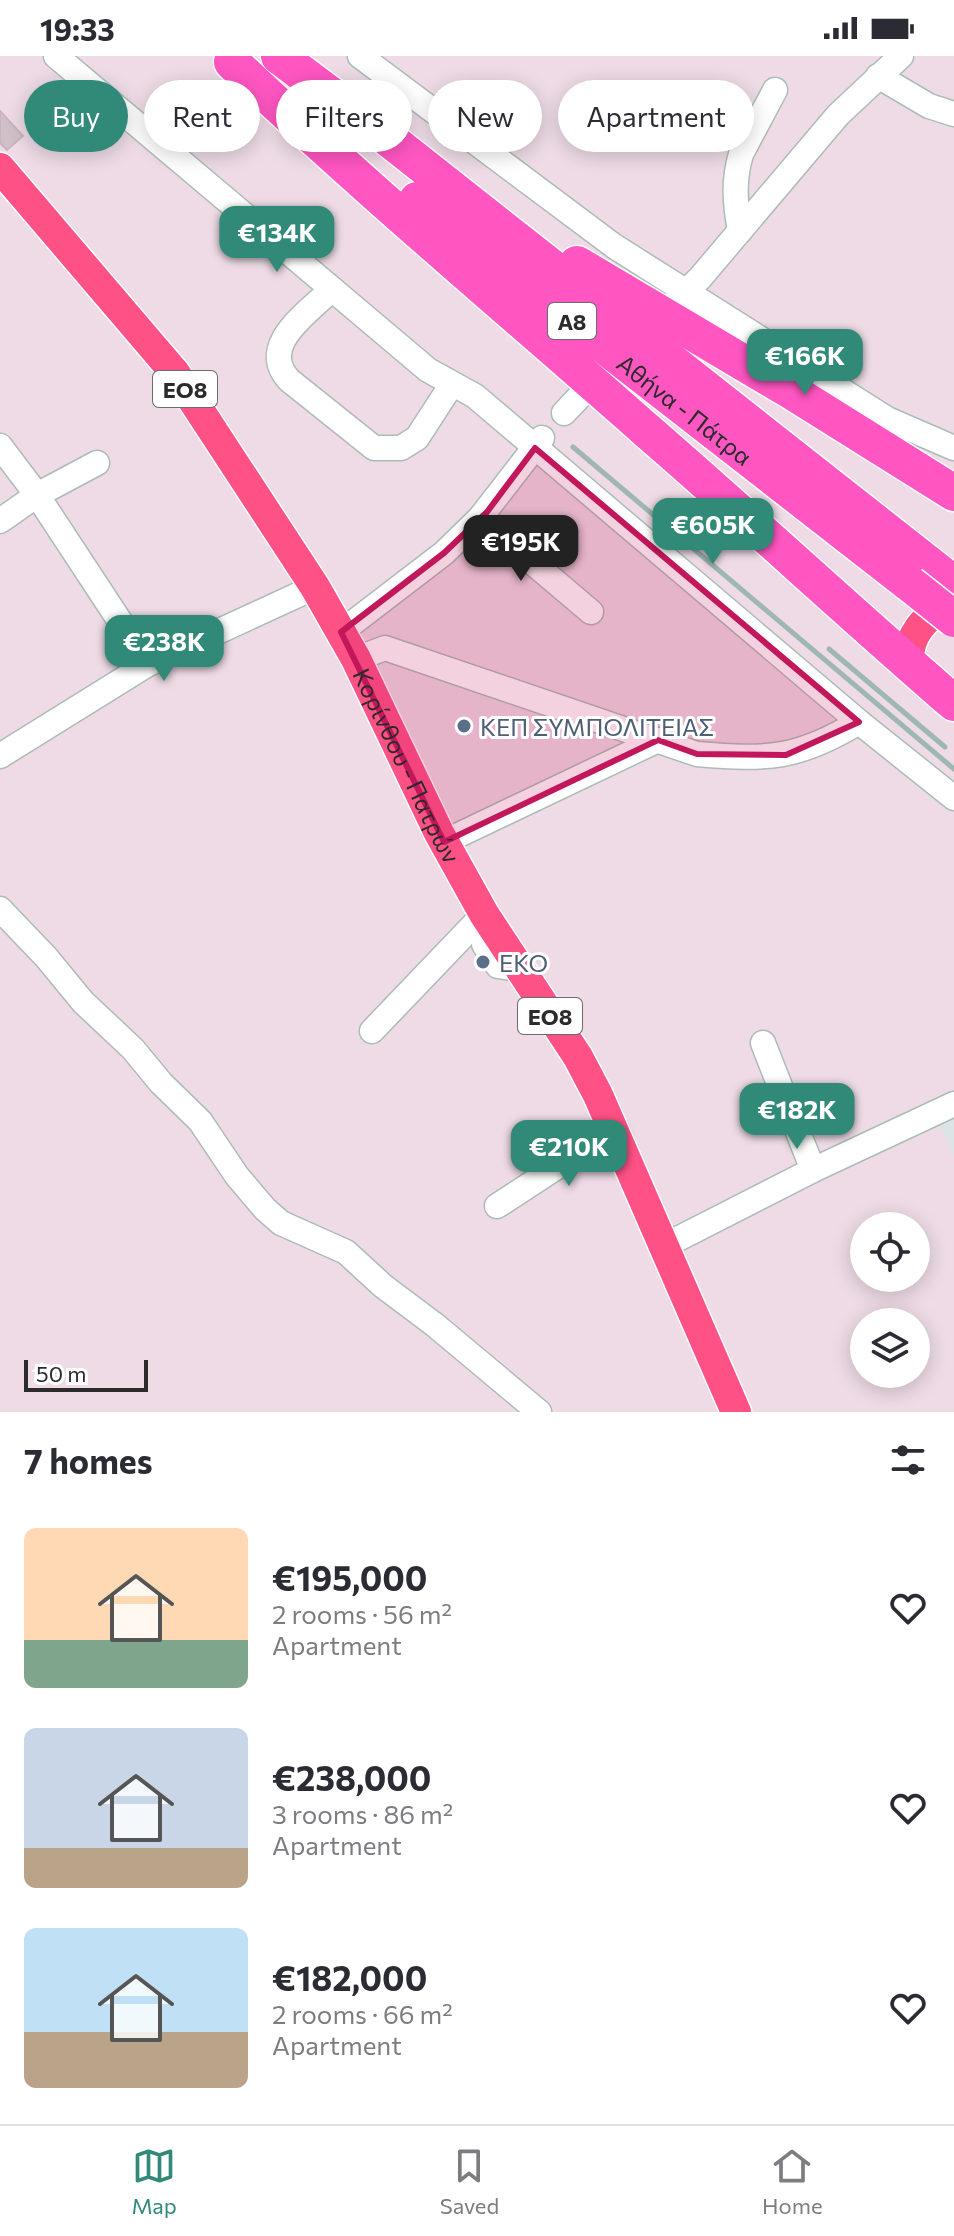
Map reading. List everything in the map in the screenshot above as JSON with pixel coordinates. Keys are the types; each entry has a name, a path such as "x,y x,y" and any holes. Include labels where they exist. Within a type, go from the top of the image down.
{"highway":[{"name":"Αθήνα - Πάτρα","path":"279,56 311,80"},
{"name":"Αθήνα - Πάτρα","path":"227,59 931,577"},
{"path":"227,59 324,150 909,663 949,693"},
{"name":"Αθήνα - Πάτρα","path":"405,152 931,577 954,619"},
{"path":"410,152 570,260 791,391 954,493"}],"main road":[{"name":"Κορίνθου - Πατρών","path":"0,168 175,373 315,587 356,659 444,842 518,969 578,1057 615,1129 736,1412"},
{"path":"909,663 908,650 916,630 954,596"}],"street":[{"path":"56,56 428,370 475,396 539,443 859,722 954,798"},
{"path":"360,56 614,246 685,293 887,419 954,448"},
{"path":"667,311 740,231 817,138 901,56"},
{"path":"878,76 929,106 954,114"},
{"path":"740,231 734,202 737,165 775,90"},
{"path":"332,289 281,340 277,360 289,380 365,442 383,450 410,444 452,384"},
{"path":"341,632 444,553 480,518 539,443"},
{"path":"0,446 37,495 148,664"},
{"path":"0,521 37,495 97,463"},
{"path":"480,518 591,612"},
{"path":"0,756 148,664 315,587"},
{"path":"356,659 385,648 697,754 750,757 786,755 810,748 859,722"},
{"path":"444,842 658,740"},
{"path":"0,909 83,1002 133,1049 161,1083 200,1121 237,1176 265,1209 281,1223 346,1252 383,1286 539,1412"},
{"path":"372,1031 487,919"},
{"path":"763,1043 813,1170"},
{"path":"664,1246 813,1170 954,1104"},
{"path":"497,1206 615,1129"}],"highlighted area":[{"path":"535,448 859,722 786,755 697,754 658,740 444,842 341,632 444,553 487,512"}],"shaded area":[{"path":"954,1108 954,1156 936,1118"}],"building":[{"path":"0,111 23,136 7,150 0,143"}],"railway":[{"path":"573,447 954,769"},
{"path":"829,649 945,747"}],"place":[{"name":"ΚΕΠ ΣΥΜΠΟΛΙΤΕΙΑΣ","path":"464,726"},
{"name":"EKO","path":"483,962"}]}
